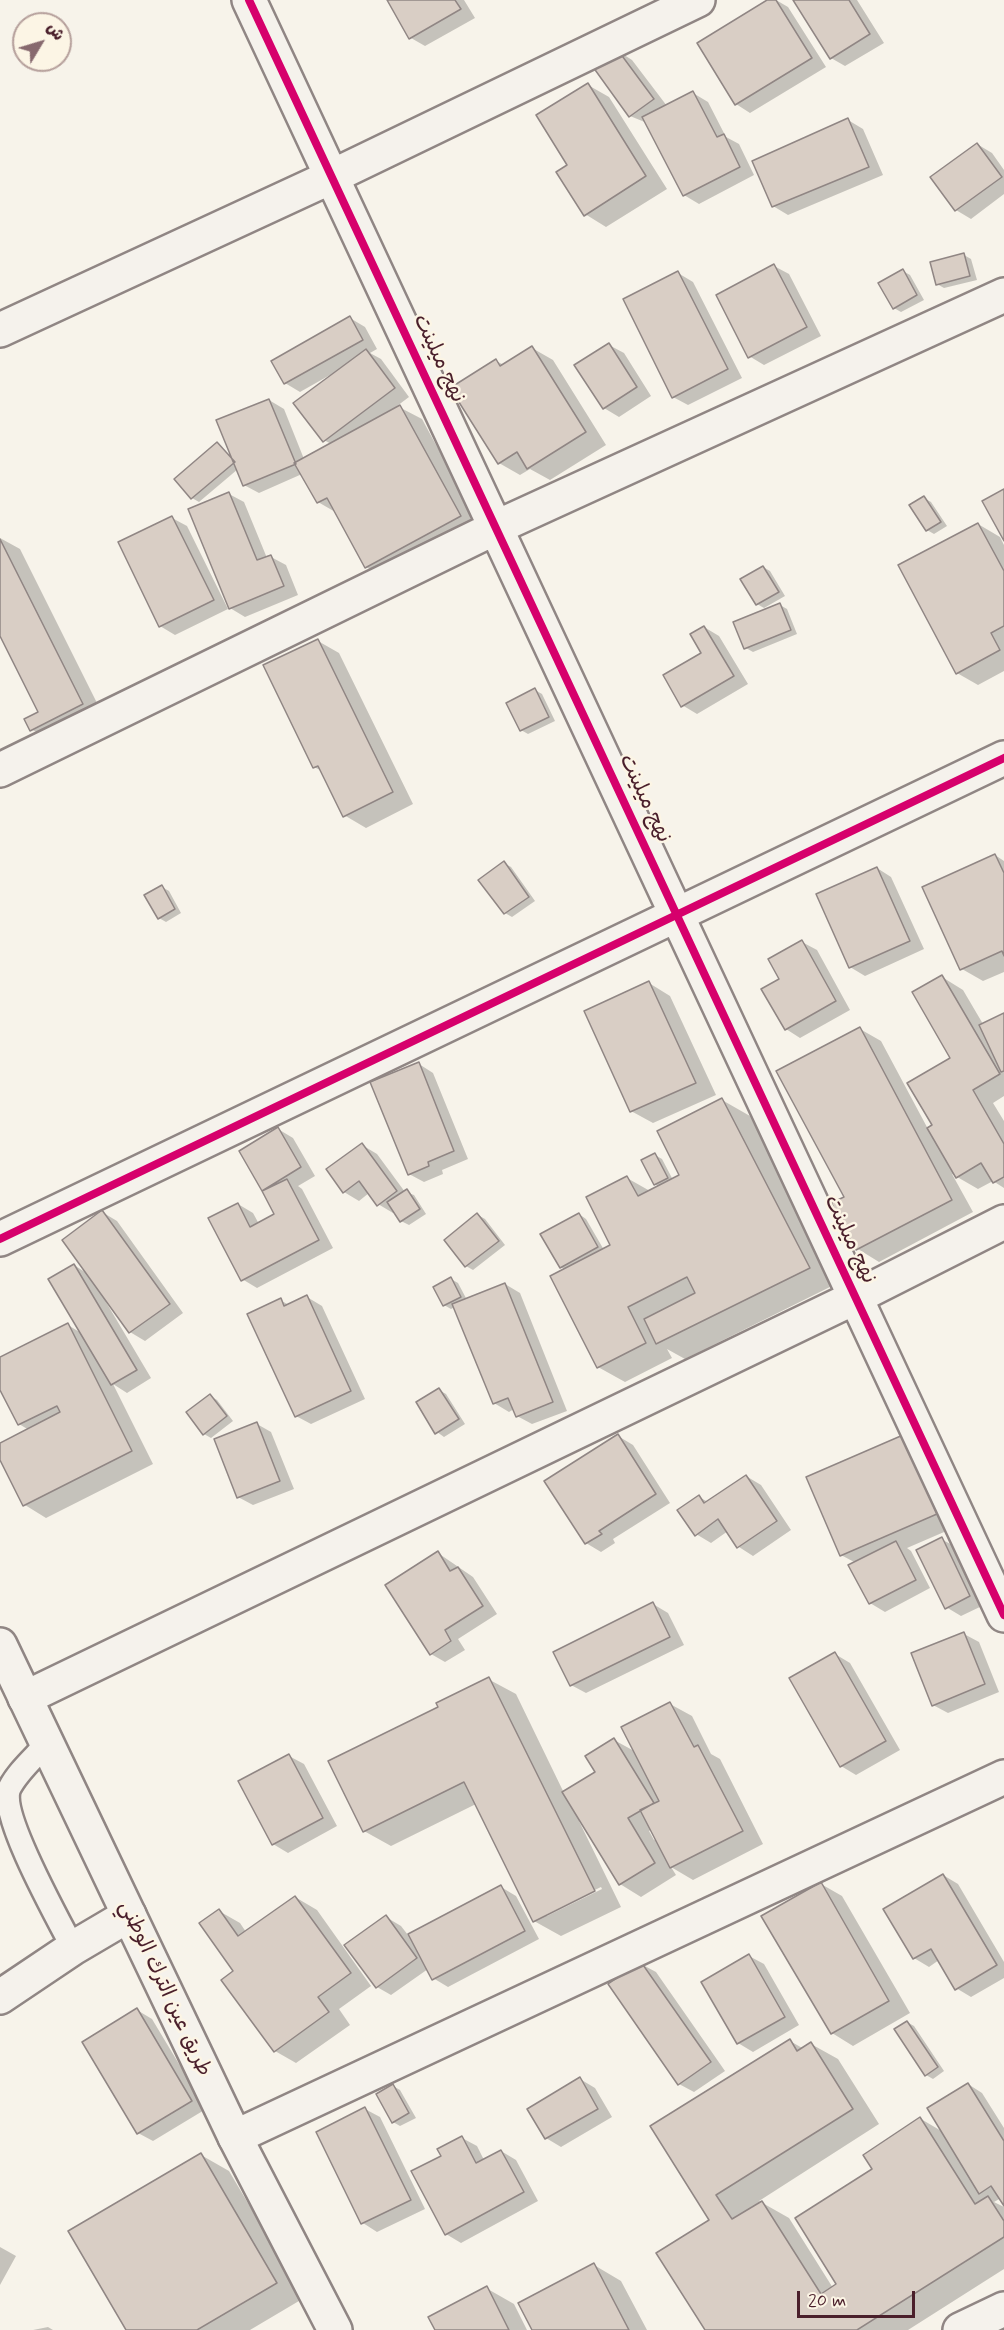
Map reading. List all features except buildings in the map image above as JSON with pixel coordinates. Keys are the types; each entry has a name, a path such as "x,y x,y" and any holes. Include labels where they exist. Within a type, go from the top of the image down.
{"street":[{"name":"نهج ميلينت","path":"249,0 1004,1615"},
{"path":"0,330 333,176 698,0"},
{"path":"0,770 496,527 1004,296"},
{"path":"0,1239 1004,758"},
{"path":"14,1690 856,1298 1004,1222"},
{"name":"طريق عين الترك الوطني","path":"0,1645 14,1690 47,1743 235,2137 335,2330"},
{"path":"235,2137 1004,1777"},
{"path":"0,1997 73,1947 129,1915"},
{"path":"960,2330 1004,2309"}],"lane":[{"path":"47,1743 8,1789 6,1804 16,1839 73,1947"}],"cycle path":[{"path":"249,0 1004,1615"},
{"path":"0,1239 1004,758"}]}
